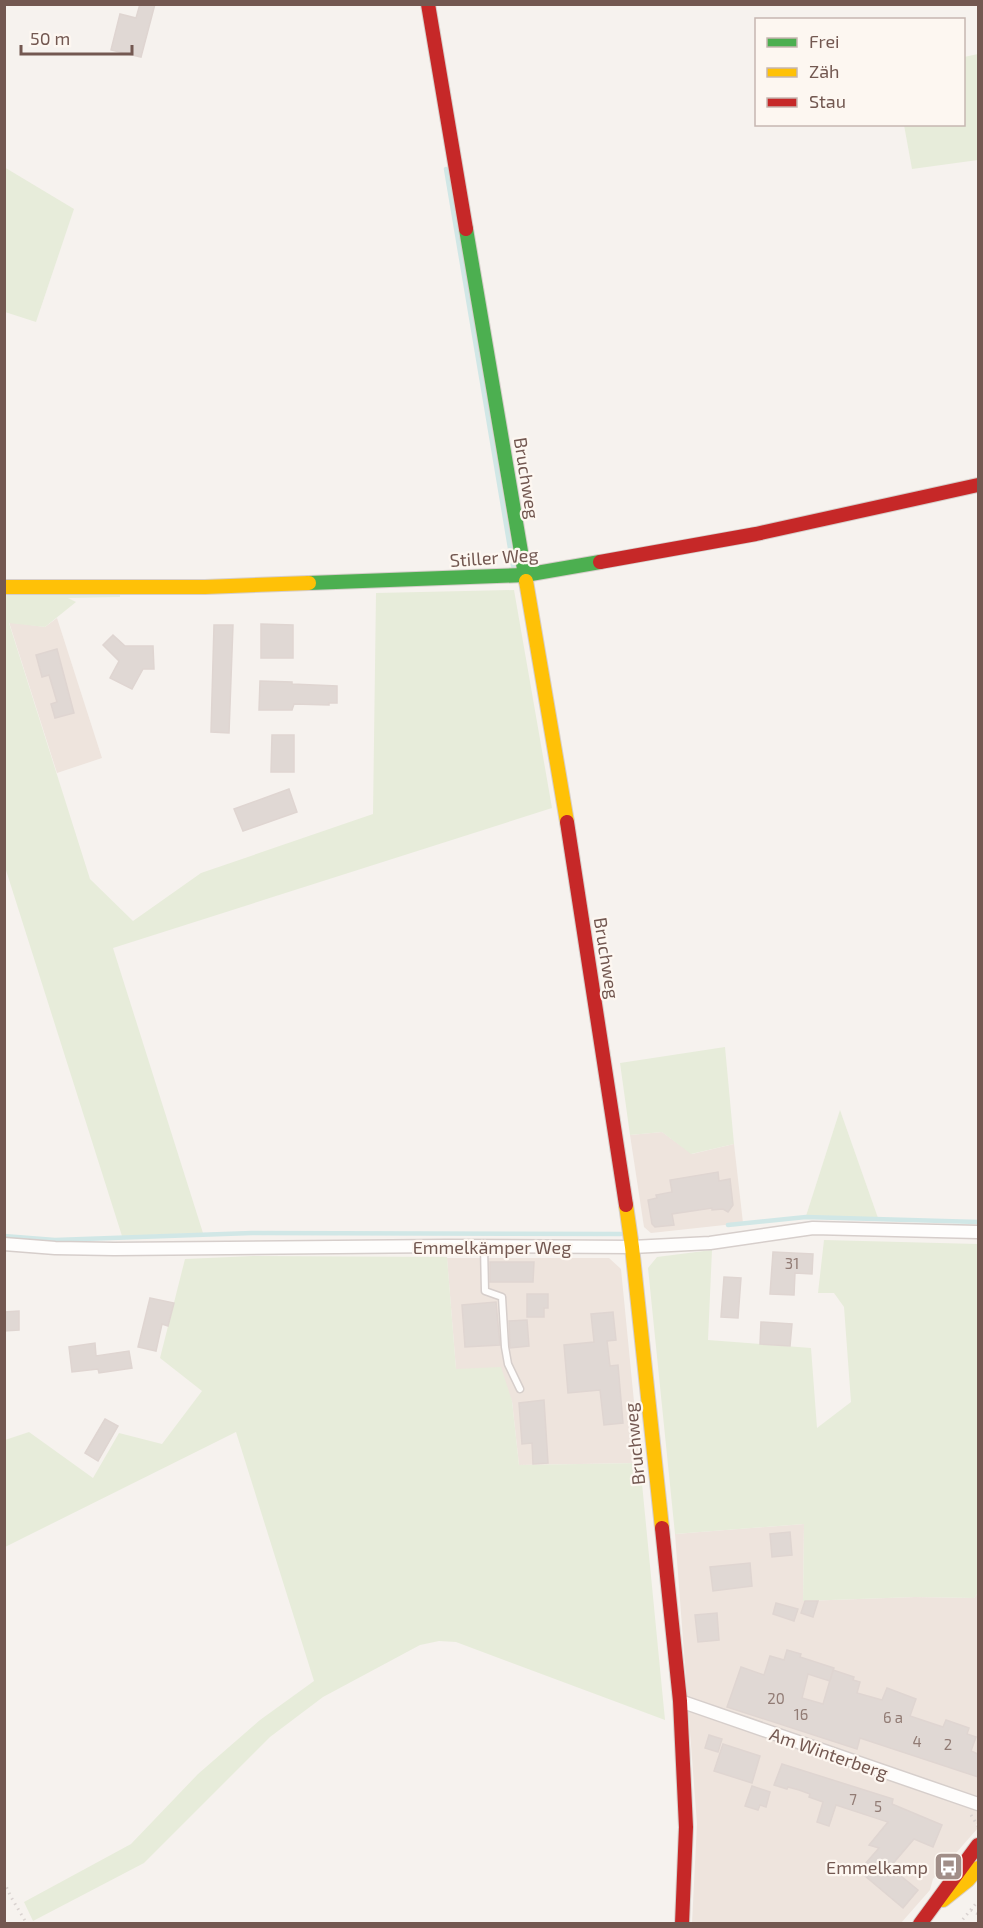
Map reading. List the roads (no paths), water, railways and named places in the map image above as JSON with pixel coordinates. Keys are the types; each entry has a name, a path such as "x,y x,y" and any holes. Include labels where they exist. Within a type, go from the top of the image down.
{"street":[{"name":"Bruchweg","path":"428,4 458,168 565,806 632,1247 680,1701 686,1827 682,1923"},
{"name":"Stiller Weg","path":"4,587 206,586 525,575 756,534 978,485"},
{"name":"Emmelkämper Weg","path":"4,1244 114,1249 632,1247 710,1243 813,1228 978,1232"},
{"name":"Am Winterberg","path":"680,1701 978,1804"},
{"path":"935,1906 946,1886 978,1845"},
{"path":"920,1923 935,1906 968,1880 978,1868"}],"lane":[{"path":"484,1246 486,1291 502,1297 508,1364 520,1389"}],"waterway":[{"path":"446,169 513,566"},
{"path":"728,1225 806,1217 978,1222"},
{"path":"4,1236 55,1240 252,1233 621,1234"}],"place":[{"name":"Emmelkamp","path":"949,1867"}]}
